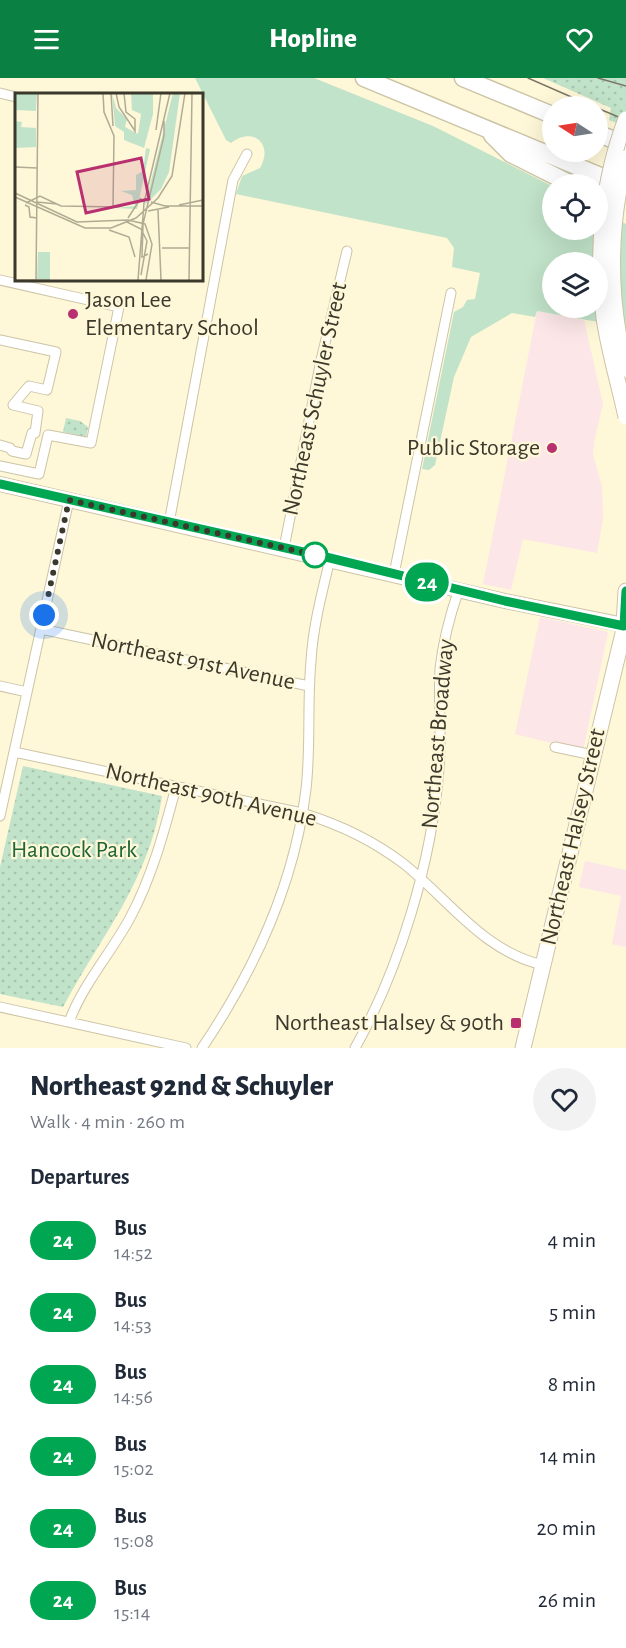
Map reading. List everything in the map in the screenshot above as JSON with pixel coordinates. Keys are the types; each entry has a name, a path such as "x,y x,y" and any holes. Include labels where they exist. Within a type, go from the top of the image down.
{"highway":[{"path":"364,78 626,186"},
{"path":"463,78 542,110"},
{"path":"487,130 511,154 551,174"},
{"path":"608,138 626,145"},
{"path":"608,203 626,212"}],"main road":[{"path":"626,119 607,187 601,261 604,318 626,417"},
{"path":"626,158 616,208 613,260 616,316 626,369"},
{"name":"Northeast Halsey Street","path":"523,1048 625,624 626,591"}],"street":[{"path":"0,93 15,97"},
{"path":"170,523 233,180 247,154"},
{"name":"Northeast Schuyler Street","path":"284,548 321,360 347,250"},
{"path":"0,280 119,307 91,443 48,435 39,474 0,466"},
{"path":"394,574 451,293"},
{"path":"0,340 56,352 47,390 29,386 13,405 38,411 35,433 33,433 28,452 26,454 12,451 0,445"},
{"path":"0,484 459,589 625,624"},
{"path":"0,816 69,500"},
{"path":"202,1048 237,994 260,948 285,877 302,813 310,747 309,686 313,641 330,558"},
{"name":"Northeast Broadway","path":"355,1048 382,991 419,878 437,789 442,654 459,589"},
{"name":"Northeast 91st Avenue","path":"41,629 309,686"},
{"path":"0,686 27,692"},
{"path":"555,747 593,755"},
{"name":"Northeast 90th Avenue","path":"14,752 302,813 336,825 404,864 453,910 492,942 518,958 543,965"},
{"path":"69,1022 83,992 119,938 142,893 160,846 176,787"},
{"path":"0,1007 186,1048"}],"shaded area":[{"name":"Public Storage","path":"537,311 542,312 542,318 584,320 603,404 593,455 602,486 603,519 597,553 523,539 511,590 483,584"},
{"path":"540,617 608,632 583,751 515,734"},
{"path":"585,861 626,870 626,947 612,944 621,896 579,887"}],"green space":[{"path":"195,78 314,78 433,126 542,181 542,240 608,240 608,215 626,224 626,327 576,318 608,318 608,252 542,252 542,312 537,311 535,317 512,313 471,337 454,377 435,465 429,470 422,469 454,312 463,307 467,300 475,299 480,273 452,267 454,248 447,238 236,194 242,176 260,168 264,152 263,145 254,137 239,138 231,143 226,140"},
{"path":"543,78 626,78 626,127 609,120 611,108 608,107 608,96 584,96"},
{"path":"66,418 80,421 88,427 86,437 63,432"},
{"name":"Hancock Park","path":"23,766 162,796 156,827 135,881 63,1007 0,994 0,867"}],"tram line":[{"path":"528,78 569,96"},
{"path":"598,78 626,86"},
{"path":"608,113 626,120"}],"bus line":[{"name":"24","path":"0,484 330,558 505,601 624,626 626,591"}],"place":[{"name":"Jason Lee Elementary School","path":"73,314"},
{"name":"Public Storage","path":"552,448"},
{"name":"Northeast Halsey & 90th","path":"516,1023"}],"route":[{"path":"44,615 69,500 315,555"}]}
